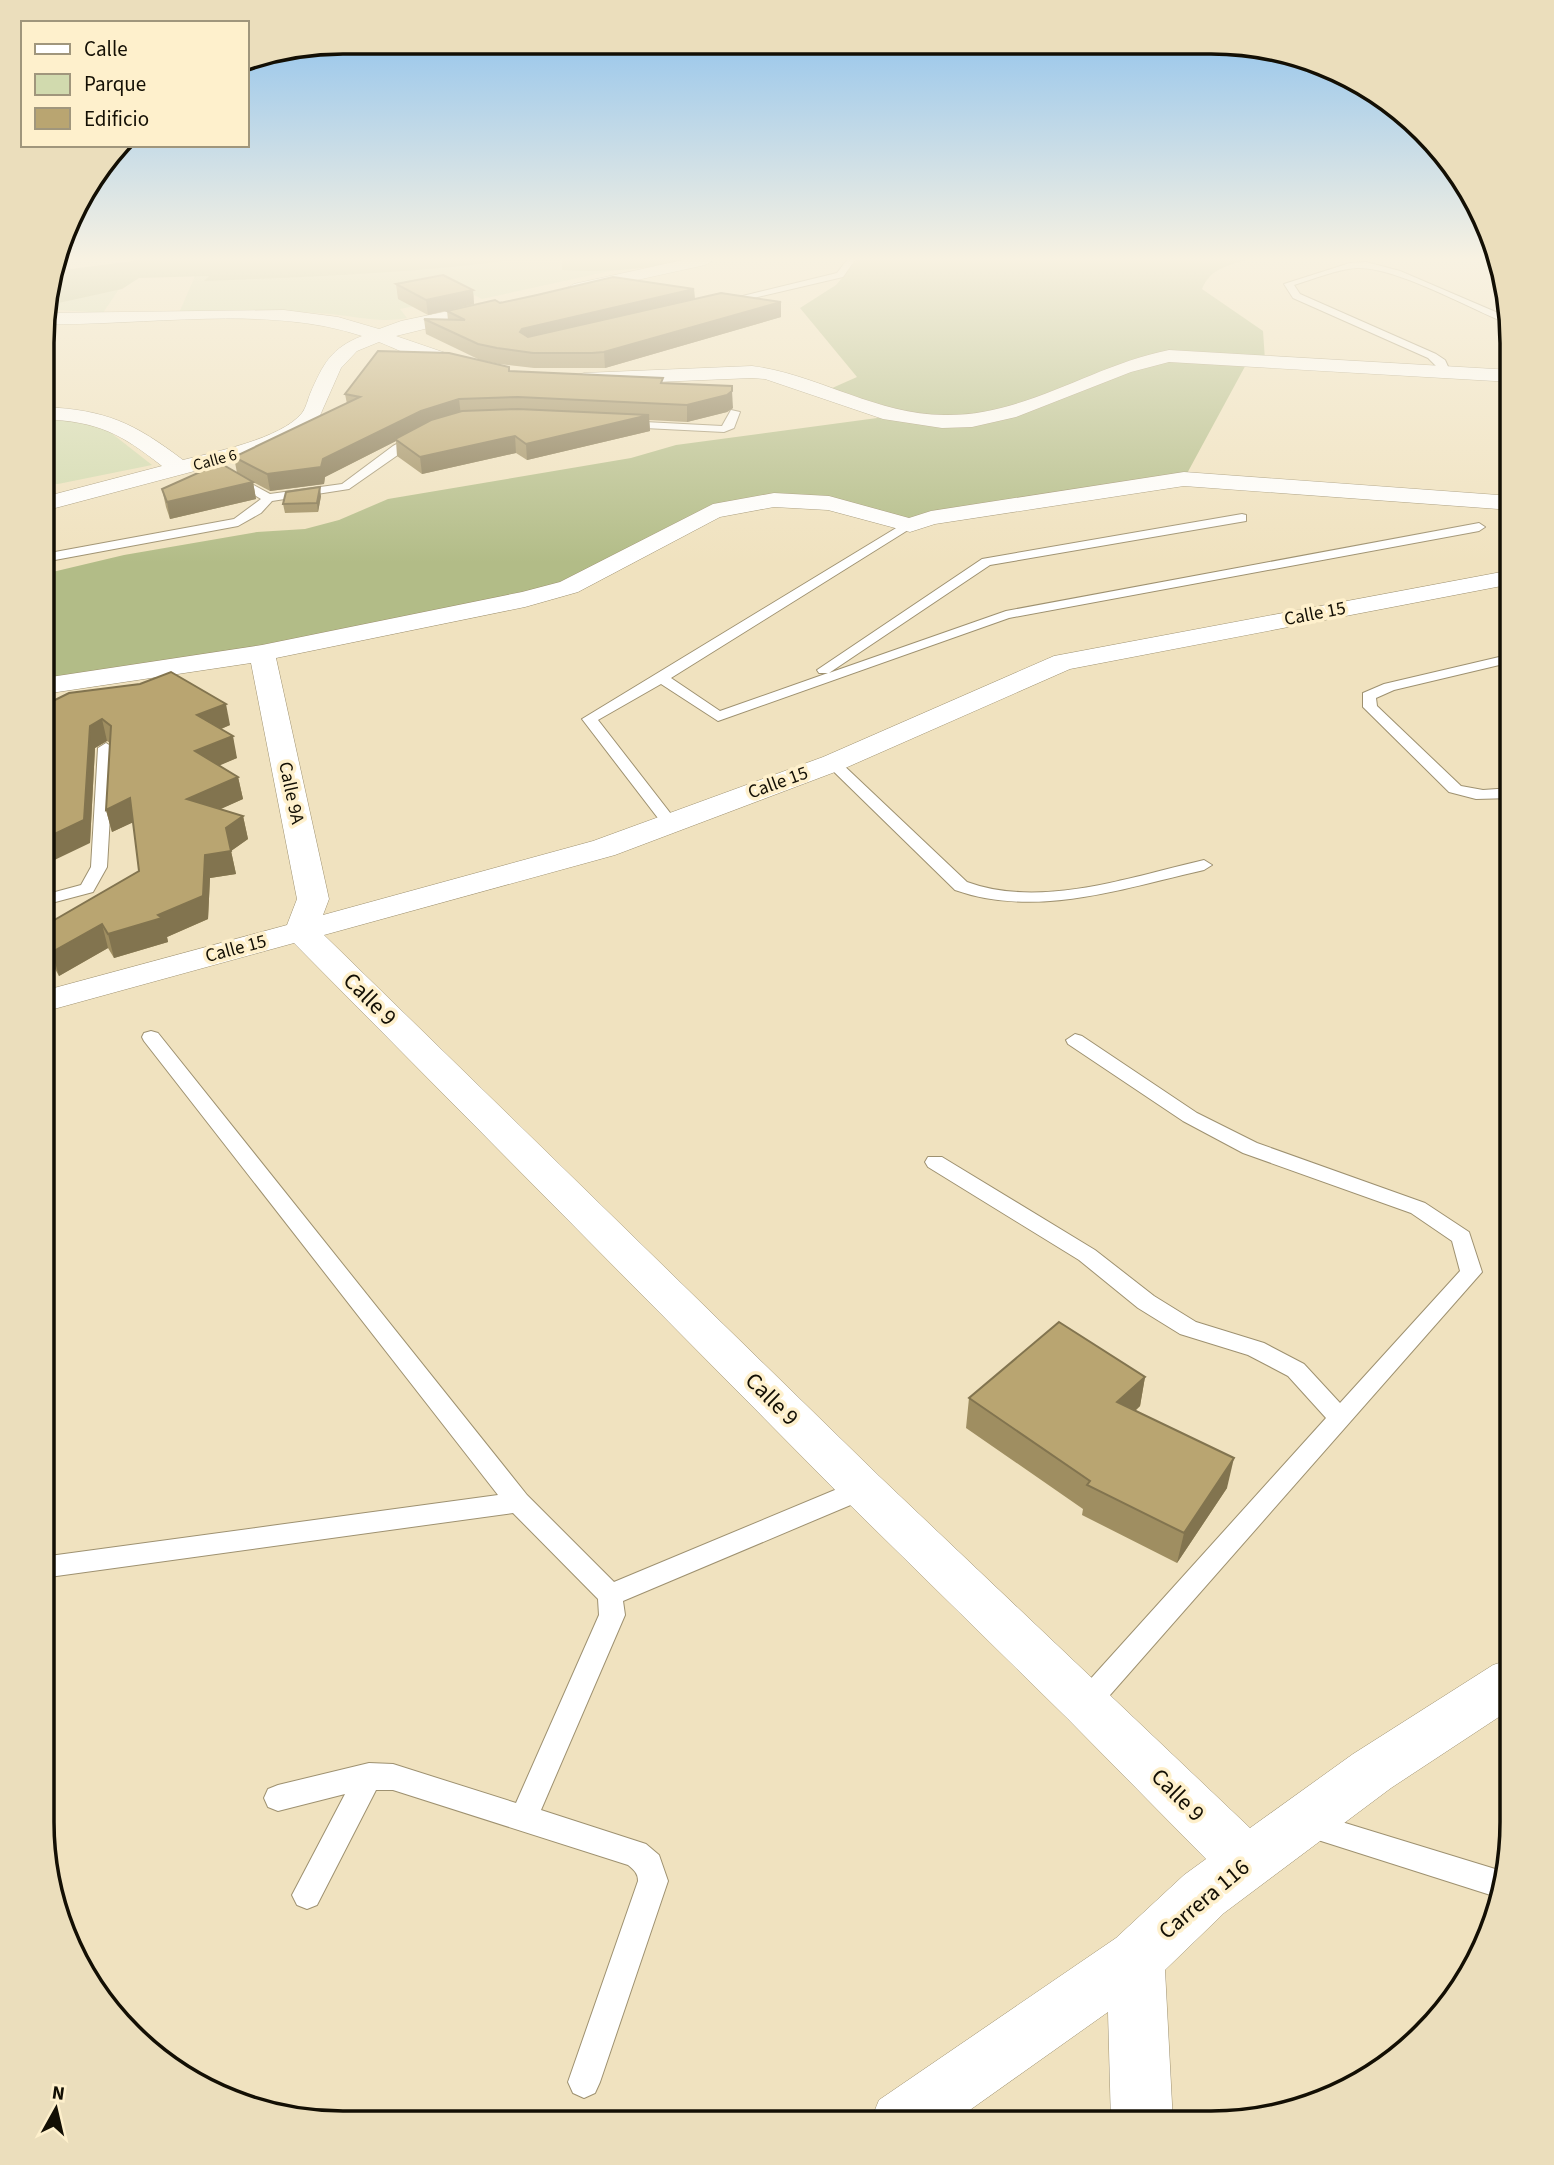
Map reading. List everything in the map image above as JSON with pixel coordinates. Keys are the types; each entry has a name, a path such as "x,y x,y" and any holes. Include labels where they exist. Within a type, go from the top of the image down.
{"street":[{"name":"Calle 6","path":"54,501 206,463 258,447 297,428 311,416 335,361"},
{"path":"448,361 491,372"},
{"path":"562,378 752,372 768,374 871,411 894,416 948,420 1000,415 1078,388 1140,361"},
{"path":"1251,361 1500,375"},
{"path":"54,414 83,416 118,425 180,469"},
{"path":"54,684 262,653 526,599 569,587 713,512 774,500 830,503 910,525 931,518 1184,479 1500,502"},
{"name":"Calle 15","path":"54,999 604,848 833,763 1063,662 1500,579"},
{"name":"Calle 9A","path":"262,653 313,899 301,931"},
{"name":"Calle 9","path":"301,931 863,1489 1086,1703 1247,1863"},
{"name":"Carrera 116","path":"917,2111 1136,1958 1204,1894 1372,1771 1500,1688"},
{"path":"1136,1958 1142,2111"}],"lane":[{"path":"1440,361 1446,373"},
{"path":"614,424 724,429 730,426 736,412"},
{"path":"206,463 268,498 345,487 397,448 428,432"},
{"path":"54,556 238,522 257,510 268,498"},
{"path":"800,686 986,562 1242,518"},
{"path":"670,823 589,719 661,678 910,525"},
{"path":"661,678 718,717 1006,615 1479,527"},
{"path":"1500,661 1389,687 1368,696 1370,707 1455,789 1467,794 1500,794"},
{"path":"54,897 87,888 99,867 106,748"},
{"path":"833,763 961,886 974,894 997,898 1081,891 1204,865"},
{"path":"151,1037 518,1502 610,1595 612,1615 523,1818"},
{"path":"1075,1040 1190,1117 1250,1148 1418,1208 1462,1237 1471,1272 1086,1703"},
{"path":"935,1162 1087,1255 1146,1302 1188,1328 1256,1349 1296,1370 1339,1417"},
{"path":"610,1595 863,1489"},
{"path":"54,1566 518,1502"},
{"path":"307,1895 369,1776"},
{"path":"278,1798 369,1776 393,1777 636,1854 653,1869 653,1881 584,2082"},
{"path":"1301,1823 1493,1882"}],"green space":[{"path":"844,361 1248,361 1184,479 910,525 829,503 713,511 569,587 262,653 54,684 54,572 124,555 257,532 305,529 339,520 388,499 631,458 676,445 892,416 821,393 857,377"},
{"path":"54,419 101,425 152,465 54,484"}],"building":[{"path":"370,361 483,361 509,367 509,371 663,378 661,383 732,386 732,391 727,395 687,405 518,397 459,399 421,411 323,459 321,467 267,474 234,457 360,397 345,394"},
{"path":"518,409 649,415 526,444 515,436 420,457 395,439 431,420 462,411"},
{"path":"220,463 253,482 167,502 162,489"},
{"path":"320,487 317,503 283,504 286,492"},
{"path":"171,672 226,704 197,715 233,736 195,751 238,777 187,799 243,816 226,828 231,851 205,855 203,896 158,915 162,918 108,934 102,924 54,951 54,920 139,871 130,798 106,810 111,726 102,719 90,726 84,820 54,834 54,700 69,693 140,684"},
{"path":"1059,1322 1145,1377 1117,1402 1234,1458 1184,1533 1087,1485 1090,1481 969,1398"}]}
